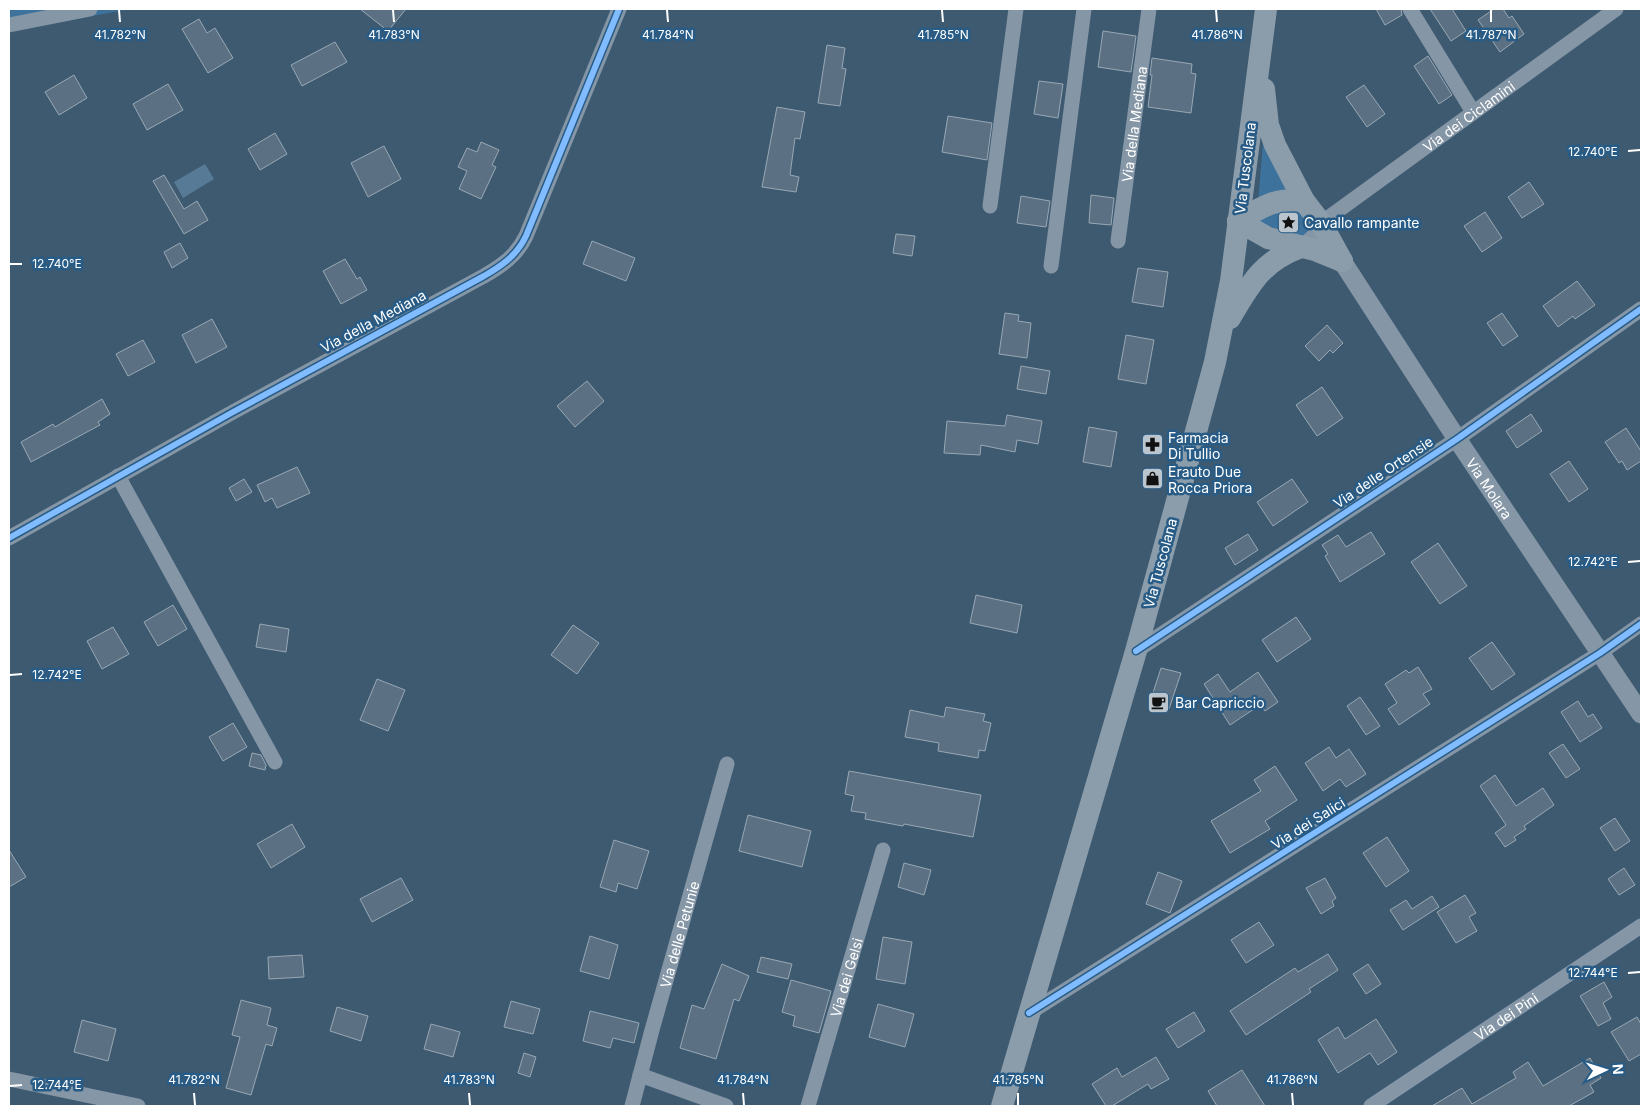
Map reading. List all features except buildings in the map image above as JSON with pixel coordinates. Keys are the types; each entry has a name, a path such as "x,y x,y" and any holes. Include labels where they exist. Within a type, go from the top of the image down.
{"main road":[{"path":"1265,10 1264,96 1268,125 1275,145 1304,201 1321,223 1342,261"},
{"name":"Via Tuscolana","path":"1002,1106 1136,651 1222,333 1231,280 1265,10"},
{"path":"1304,201 1291,199 1276,202 1238,221 1252,231 1268,238 1315,250 1342,261"},
{"path":"1222,333 1258,275 1278,257 1301,247"}],"street":[{"path":"9,25 90,9"},
{"name":"Via della Mediana","path":"9,538 241,407 484,276 516,254 526,236 619,9"},
{"path":"990,206 1016,9"},
{"path":"1050,266 1084,9"},
{"name":"Via della Mediana","path":"1118,241 1149,9"},
{"path":"1410,9 1473,112"},
{"name":"Via dei Ciclamini","path":"1301,247 1315,235 1321,223 1616,9"},
{"name":"Via Molara","path":"1342,261 1457,439 1641,714"},
{"name":"Via delle Ortensie","path":"1136,651 1457,439 1641,309"},
{"path":"118,476 275,762"},
{"name":"Via dei Salici","path":"1029,1013 1600,653 1641,624"},
{"name":"Via delle Petunie","path":"632,1106 727,764"},
{"name":"Via dei Gelsi","path":"808,1106 883,850"},
{"name":"Via dei Pini","path":"1372,1106 1641,926"},
{"path":"640,1075 726,1106"},
{"path":"9,1078 138,1106"}],"shaded area":[{"path":"9,9 129,9 9,32"},
{"path":"1263,143 1291,191 1258,203"},
{"path":"205,164 214,179 183,198 174,182"},
{"path":"1288,207 1304,213 1311,230 1300,240 1258,221"}],"cycle path":[{"path":"9,538 233,412 484,276 509,259 526,236 619,9"},
{"path":"1136,651 1457,439 1641,309"},
{"path":"1029,1013 1600,653 1641,624"}],"place":[{"name":"Cavallo rampante","path":"1288,222"},
{"name":"Farmacia Di Tullio","path":"1152,445"},
{"name":"Erauto Due Rocca Priora","path":"1152,479"},
{"name":"Bar Capriccio","path":"1159,702"}]}
